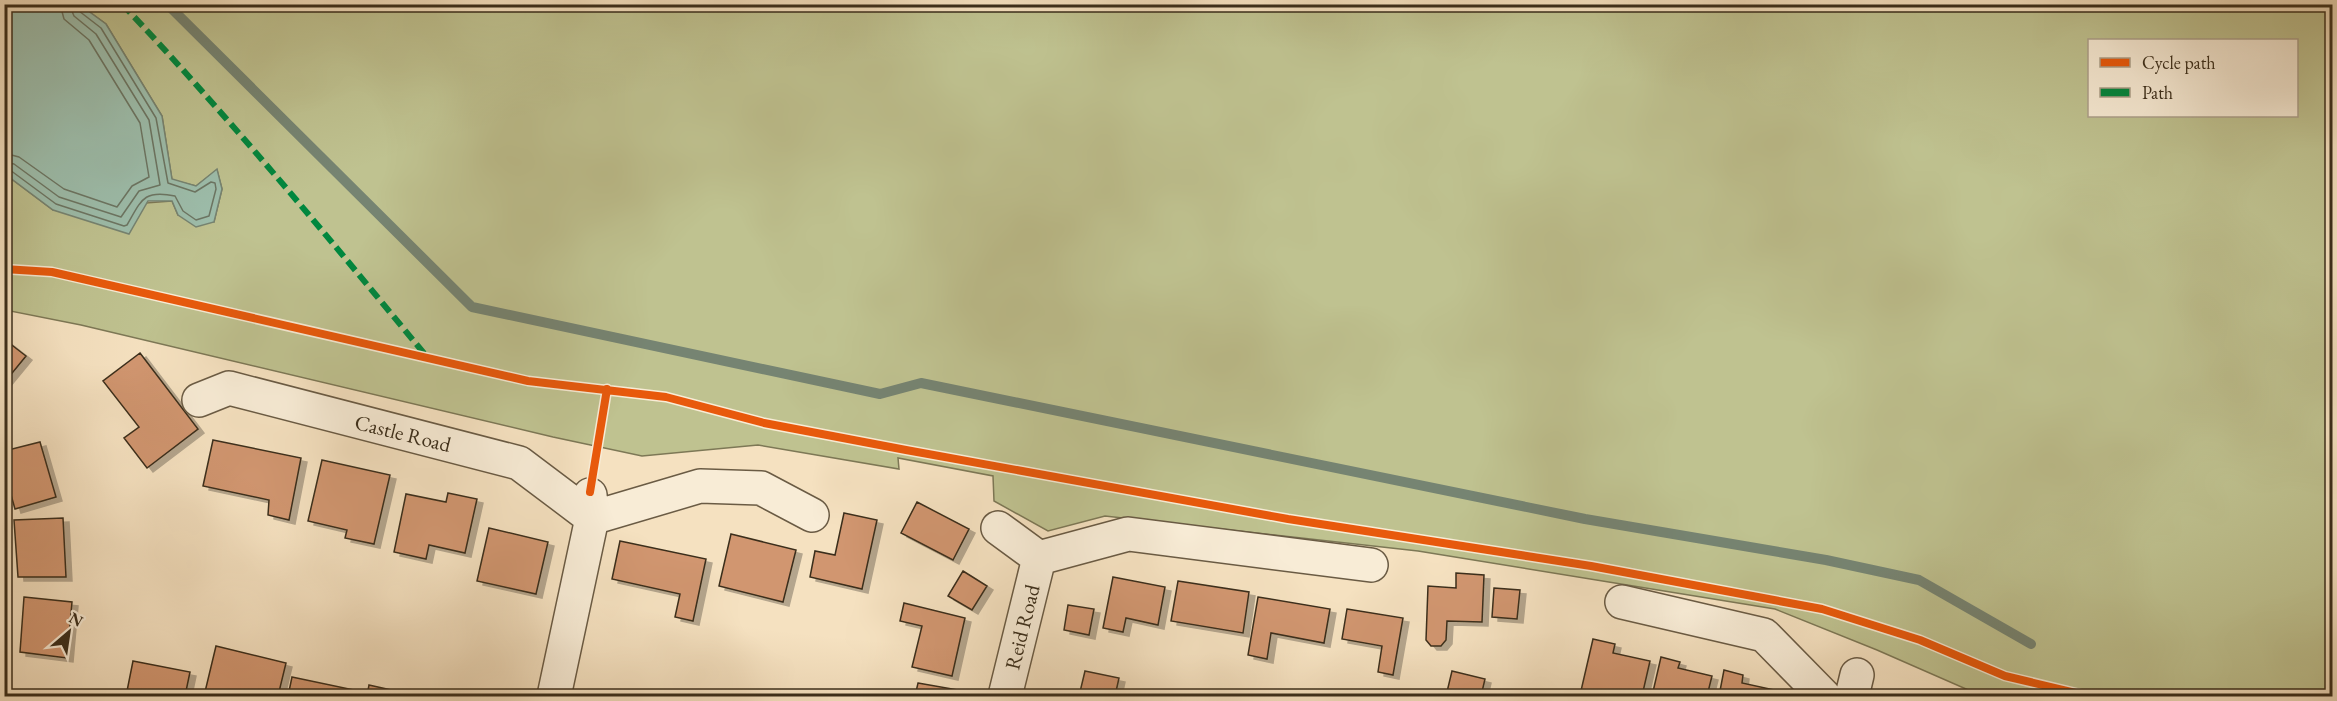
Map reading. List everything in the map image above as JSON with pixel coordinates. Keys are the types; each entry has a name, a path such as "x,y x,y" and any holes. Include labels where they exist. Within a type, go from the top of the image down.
{"street":[{"name":"Castle Road","path":"199,400 229,388 519,463 591,505"},
{"path":"554,696 591,505 700,486 762,488 812,514"},
{"path":"998,528 1039,558 1128,534 1371,565"},
{"name":"Reid Road","path":"1005,696 1039,558"},
{"path":"1622,602 1764,635 1824,696"}],"green space":[{"path":"80,5 2332,5 2332,696 1982,696 1775,609 1418,551 1105,516 1048,531 994,501 993,476 898,458 899,469 758,445 642,456 81,325 5,310 5,174 53,210 172,201 178,215 214,222 222,189 217,170 196,186 172,180 162,116 106,24"}],"water":[{"path":"5,4 80,5 106,24 162,116 172,179 196,186 217,169 222,189 214,222 196,227 178,215 172,201 148,201 129,234 53,210 5,174"}],"building":[{"path":"4,339 26,356 4,383"},
{"path":"140,353 198,429 147,468 124,438 139,427 103,381"},
{"path":"213,440 301,458 289,520 268,515 269,500 203,486"},
{"path":"40,442 56,497 15,509 4,470 4,451"},
{"path":"322,460 390,475 374,544 345,538 347,530 308,521"},
{"path":"448,493 477,499 465,553 429,545 426,559 394,552 406,494 446,502"},
{"path":"917,502 969,529 953,560 901,533"},
{"path":"844,513 877,520 862,589 810,577 815,551 835,555"},
{"path":"63,518 66,577 18,577 14,520"},
{"path":"489,528 548,542 536,594 477,581"},
{"path":"731,534 796,550 783,602 719,586"},
{"path":"620,541 706,559 693,621 675,617 680,594 612,579"},
{"path":"963,571 987,586 972,610 948,596"},
{"path":"1456,573 1484,575 1482,622 1447,621 1446,640 1441,646 1431,646 1426,640 1428,586 1456,588"},
{"path":"1113,577 1165,587 1158,625 1126,618 1123,632 1103,628"},
{"path":"1178,581 1249,592 1243,633 1171,621"},
{"path":"1494,588 1520,590 1517,619 1492,617"},
{"path":"24,597 72,602 67,658 20,652"},
{"path":"1258,597 1330,609 1324,643 1271,633 1267,659 1248,655"},
{"path":"904,603 965,618 952,676 912,667 922,626 900,621"},
{"path":"1068,605 1094,609 1089,635 1064,630"},
{"path":"1347,609 1403,618 1393,675 1378,672 1382,646 1342,639"},
{"path":"1593,639 1615,644 1613,653 1650,661 1642,696 1580,695"},
{"path":"216,646 286,663 278,696 204,696"},
{"path":"1661,657 1680,662 1678,668 1712,676 1707,696 1652,696"},
{"path":"133,661 190,672 185,696 126,696"},
{"path":"1724,670 1743,675 1742,683 1779,691 1778,696 1719,696"},
{"path":"1085,671 1119,678 1115,696 1079,696"},
{"path":"1452,671 1485,679 1481,696 1446,696"},
{"path":"292,677 354,690 352,696 288,696"},
{"path":"918,683 964,691 963,696 915,696"},
{"path":"369,685 418,696 367,696"}],"waterway":[{"path":"167,4 472,307 880,394 921,383 1585,519 1826,560 1919,580 2031,644"}],"marked path":[{"path":"122,4 239,134 427,357"}],"cycle path":[{"path":"4,269 52,272 528,381 666,397 764,423 906,450 1288,519 1591,566 1822,609 1920,640 2005,676 2088,696"},
{"path":"590,492 607,389"}]}
